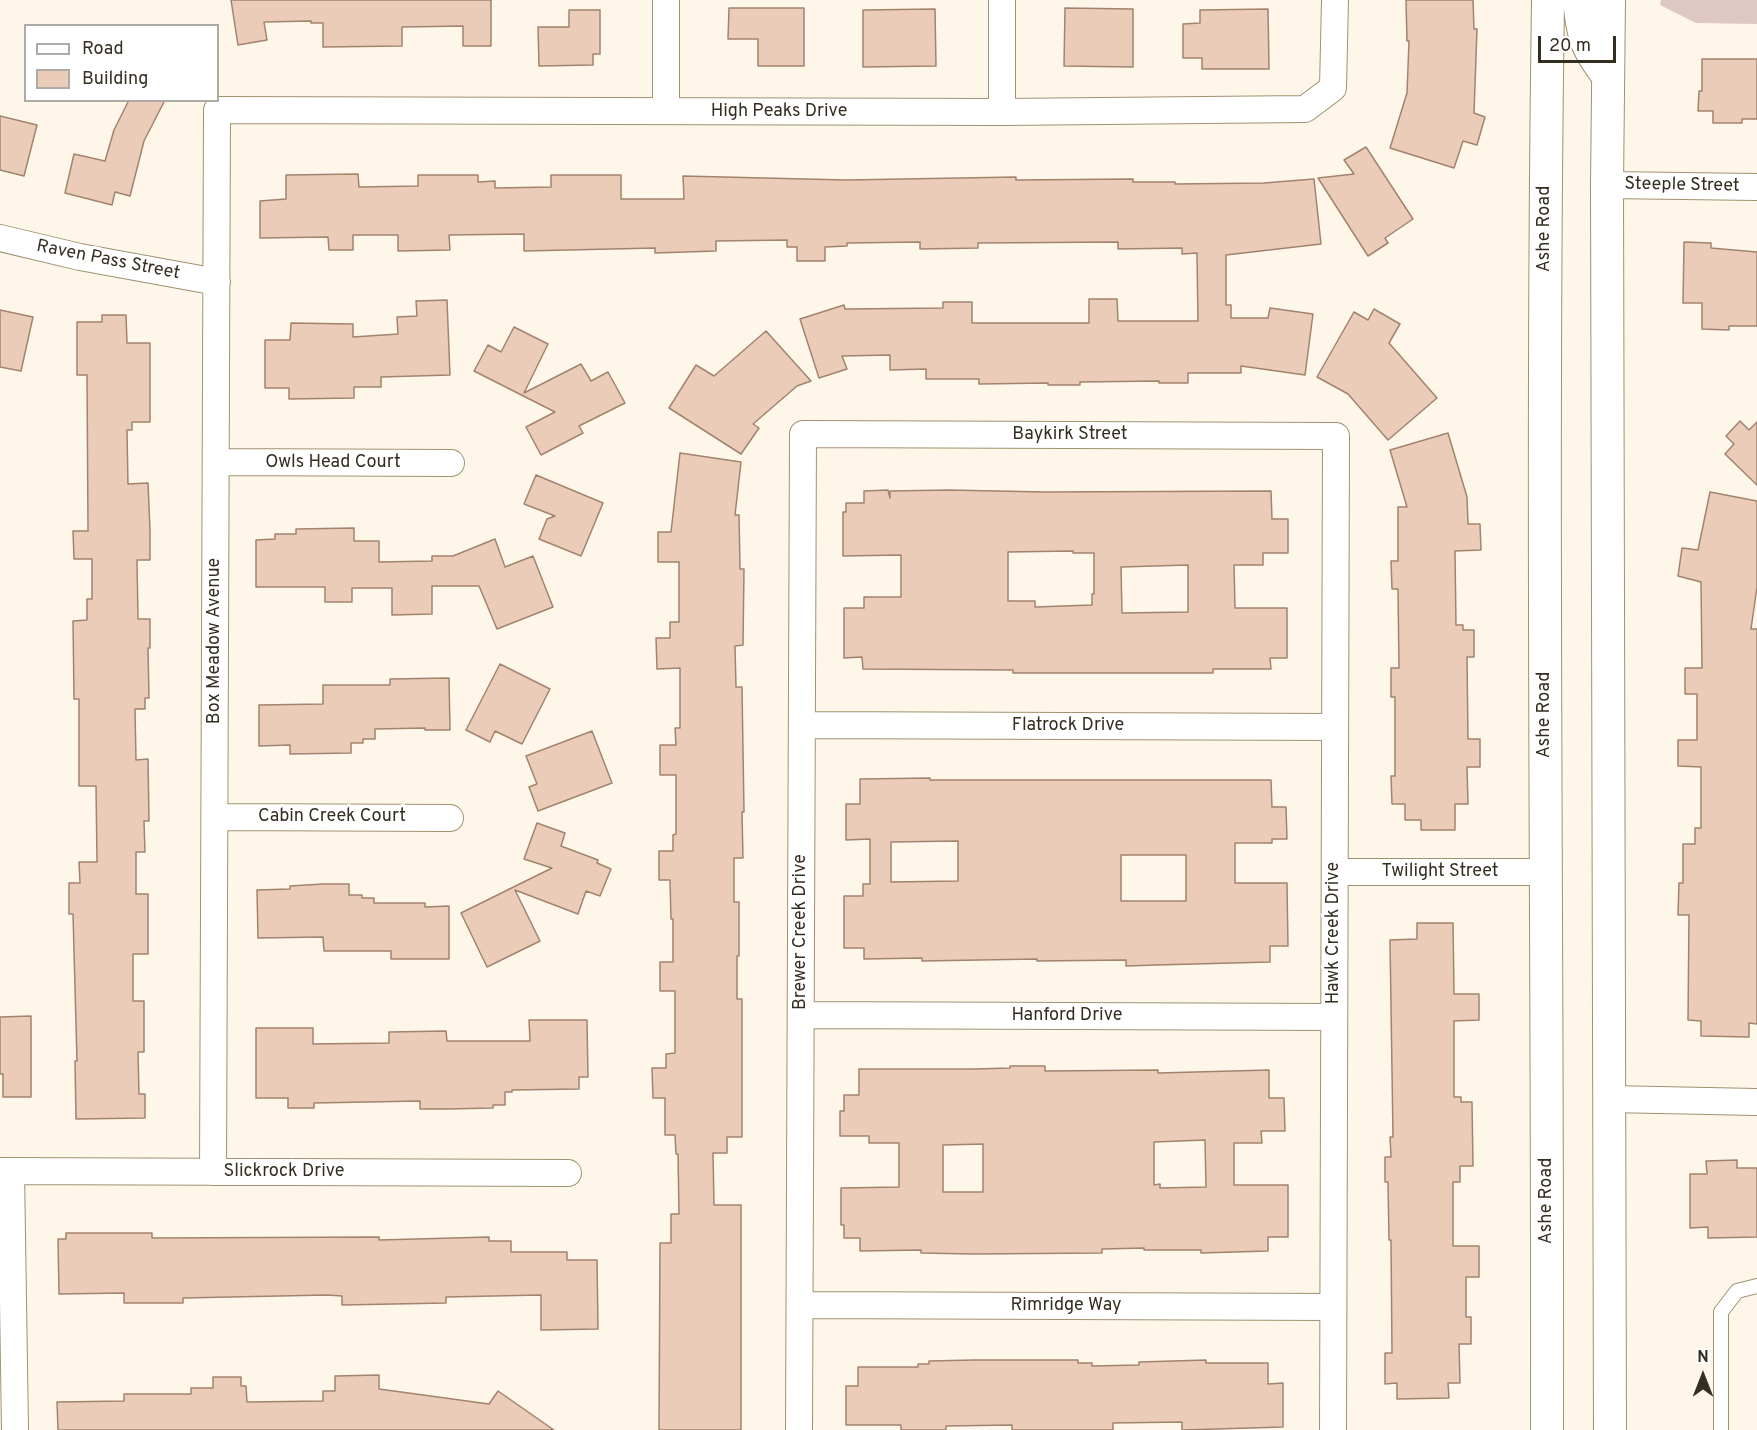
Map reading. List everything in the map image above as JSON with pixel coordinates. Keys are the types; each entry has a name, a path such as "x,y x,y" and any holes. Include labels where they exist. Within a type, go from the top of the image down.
{"street":[{"path":"666,0 666,111"},
{"path":"1002,0 1002,112"},
{"name":"High Peaks Drive","path":"217,110 1002,112 1305,109 1333,88 1335,0"},
{"name":"Ashe Road","path":"1547,1430 1545,183 1548,0"},
{"path":"1580,0 1582,30 1590,52 1608,76"},
{"path":"1609,0 1607,185 1610,1430"},
{"name":"Box Meadow Avenue","path":"213,1172 217,110"},
{"name":"Steeple Street","path":"1607,185 1757,187"},
{"name":"Raven Pass Street","path":"0,238 80,257 217,282"},
{"name":"Baykirk Street","path":"803,434 1336,436"},
{"name":"Brewer Creek Drive","path":"799,1430 803,434"},
{"name":"Hawk Creek Drive","path":"1333,1430 1336,436"},
{"name":"Owls Head Court","path":"216,462 451,463"},
{"name":"Flatrock Drive","path":"802,724 1335,727"},
{"name":"Cabin Creek Court","path":"215,817 450,818"},
{"name":"Twilight Street","path":"1335,872 1545,872"},
{"name":"Hanford Drive","path":"801,1015 1334,1017"},
{"path":"1609,1099 1757,1102"},
{"path":"6,1171 15,1430"},
{"name":"Slickrock Drive","path":"6,1171 568,1173"},
{"name":"Rimridge Way","path":"800,1305 1333,1307"}],"lane":[{"path":"1721,1430 1721,1312 1737,1291 1757,1286"}],"shaded area":[{"path":"1661,0 1757,0 1757,24 1696,23 1660,5"}],"building":[{"path":"231,0 491,0 491,46 463,46 463,26 402,27 402,46 323,47 323,23 311,23 311,21 264,22 267,40 238,45"},
{"path":"1406,0 1473,0 1474,29 1477,29 1474,113 1485,117 1477,145 1463,141 1454,168 1390,148 1407,93 1409,41 1407,41"},
{"path":"729,8 804,8 804,66 758,66 758,39 728,39"},
{"path":"1065,8 1133,9 1133,67 1064,66"},
{"path":"935,9 936,66 863,67 863,10"},
{"path":"1268,9 1269,69 1202,69 1202,58 1183,58 1183,24 1200,23 1200,10"},
{"path":"569,10 600,10 600,54 593,54 593,65 539,66 538,27 569,27"},
{"path":"1702,59 1757,59 1757,119 1742,119 1742,123 1713,123 1713,111 1698,111 1699,91 1702,91"},
{"path":"128,102 164,102 144,141 130,196 115,192 112,205 65,193 74,154 105,161 114,130"},
{"path":"0,116 37,125 24,176 0,170"},
{"path":"1366,147 1413,219 1385,238 1388,243 1368,256 1318,178 1354,174 1344,160"},
{"path":"358,174 359,187 418,186 418,175 478,175 478,182 495,181 495,188 551,187 551,175 621,175 621,199 684,199 683,176 846,180 1016,177 1016,180 1133,179 1133,182 1175,182 1175,184 1264,183 1314,179 1321,244 1226,255 1226,305 1231,305 1231,318 1268,318 1270,308 1313,314 1305,375 1241,366 1241,373 1188,373 1188,383 1159,383 1159,381 1080,382 1080,385 979,384 979,379 926,379 926,369 890,370 890,355 842,356 847,369 819,378 800,319 844,305 845,309 943,308 943,302 972,302 972,323 1089,323 1089,299 1117,299 1118,321 1198,321 1197,253 1182,254 1182,248 1118,249 1118,242 978,243 978,248 920,249 920,242 847,243 847,246 825,247 825,261 797,261 797,247 787,247 787,240 716,241 716,251 655,253 655,248 524,251 524,234 449,235 450,250 398,251 398,235 353,235 353,250 329,250 328,237 260,238 260,201 286,199 286,175"},
{"path":"1684,242 1711,243 1711,248 1757,252 1757,326 1729,326 1729,330 1702,329 1702,303 1683,303"},
{"path":"447,300 450,375 381,377 381,387 354,387 354,398 289,399 289,388 265,388 265,340 290,340 291,323 353,324 353,337 398,334 397,317 417,316 416,301"},
{"path":"1374,309 1400,324 1389,343 1437,398 1388,440 1348,394 1317,377 1354,312 1368,320"},
{"path":"0,310 33,317 21,371 0,367"},
{"path":"102,315 126,315 127,343 150,343 150,422 132,422 132,430 127,430 128,484 148,483 150,530 150,560 137,560 138,619 150,619 149,698 145,698 145,709 135,709 136,760 148,759 149,821 144,821 145,852 136,852 136,894 148,894 148,954 133,954 133,1001 144,1001 144,1052 138,1052 139,1094 145,1094 145,1118 76,1119 75,1061 77,1061 73,914 69,914 69,883 80,883 79,862 97,862 96,786 79,786 79,699 74,699 73,621 87,620 87,599 92,599 92,559 74,559 73,531 88,531 87,375 77,375 77,322 102,322"},
{"path":"514,327 548,344 524,393 581,364 591,381 608,372 625,403 579,426 583,433 541,455 526,427 555,412 474,371 488,345 501,352"},
{"path":"766,331 811,381 797,386 753,424 759,428 741,454 669,408 696,365 714,376"},
{"path":"1740,421 1749,430 1757,422 1757,485 1725,454 1734,444 1726,436"},
{"path":"1448,433 1467,497 1468,524 1480,524 1481,550 1455,551 1456,625 1463,625 1463,630 1474,630 1474,657 1467,657 1468,739 1480,739 1480,767 1467,767 1468,804 1455,804 1455,830 1421,830 1421,820 1405,820 1405,804 1392,804 1391,776 1395,776 1395,697 1391,697 1391,668 1399,668 1398,589 1392,589 1391,561 1398,561 1398,507 1407,507 1390,450"},
{"path":"680,453 741,462 735,515 739,515 740,569 744,569 743,645 735,646 736,687 742,687 744,812 742,812 743,858 734,858 734,902 739,902 737,999 742,999 742,1137 727,1137 727,1153 713,1153 714,1205 741,1205 741,1430 659,1430 660,1243 671,1243 671,1214 679,1214 678,1154 676,1154 675,1135 665,1135 665,1098 653,1098 652,1068 666,1068 666,1054 675,1053 675,991 660,991 660,962 673,962 673,919 671,919 670,880 659,880 659,851 673,851 673,835 676,834 676,775 660,775 660,745 676,745 675,728 680,728 680,668 657,669 656,638 670,638 670,622 679,622 679,562 658,562 658,532 671,532"},
{"path":"536,475 603,503 581,556 539,539 547,519 555,516 524,504"},
{"path":"888,490 890,498 890,491 1271,491 1272,519 1288,519 1288,553 1263,553 1263,565 1234,565 1235,608 1287,608 1287,658 1270,658 1271,669 1213,669 1213,673 1013,673 1013,670 863,669 862,657 844,658 844,608 864,608 864,597 901,597 901,555 843,556 843,512 846,512 846,503 864,503 864,491","holes":["1073,551 1073,553 1094,553 1092,605 1035,607 1035,601 1008,601 1008,552","1188,565 1188,612 1122,613 1121,567"]},
{"path":"1710,492 1757,501 1757,587 1751,629 1757,629 1757,1024 1749,1023 1749,1037 1701,1036 1701,1021 1688,1020 1689,915 1678,915 1679,883 1683,883 1683,844 1695,844 1695,828 1701,828 1701,767 1678,766 1678,740 1697,740 1697,694 1685,694 1685,668 1702,668 1701,582 1678,576 1682,548 1698,550"},
{"path":"354,528 354,541 379,541 379,562 432,561 432,556 453,556 495,539 505,567 533,556 553,607 497,629 479,586 432,586 432,614 392,615 392,588 352,588 352,602 325,602 325,587 256,587 256,540 275,539 275,534 296,534 296,529"},
{"path":"500,664 550,689 522,744 495,731 490,742 466,730"},
{"path":"449,678 450,730 375,729 375,739 363,739 363,743 351,743 351,753 290,754 290,745 259,746 259,705 323,704 323,685 390,685 390,679"},
{"path":"592,731 612,783 538,811 529,787 537,784 526,756"},
{"path":"860,779 1271,780 1272,807 1286,807 1287,839 1272,839 1272,843 1235,843 1235,883 1287,883 1288,946 1270,946 1270,962 1126,966 1126,960 864,959 864,948 844,948 844,896 863,896 863,884 870,884 870,839 846,840 846,804 860,804","holes":["958,841 958,881 891,882 891,842","1121,855 1186,855 1186,901 1121,901"]},
{"path":"537,823 565,833 561,846 598,860 597,863 611,869 600,896 586,891 578,914 515,890 540,941 487,967 461,913 552,868 524,859"},
{"path":"349,884 349,895 374,898 374,903 425,903 425,907 449,906 449,959 391,959 391,951 324,951 323,937 258,938 257,890 290,889 290,886"},
{"path":"1417,923 1453,923 1454,994 1479,994 1479,1020 1454,1021 1454,1097 1461,1097 1461,1102 1472,1102 1473,1166 1460,1166 1460,1182 1453,1182 1453,1246 1479,1246 1479,1277 1466,1277 1466,1317 1471,1317 1471,1344 1459,1344 1460,1383 1448,1383 1449,1398 1397,1399 1397,1383 1385,1384 1385,1353 1392,1353 1391,1240 1389,1240 1388,1182 1385,1182 1385,1157 1391,1157 1390,1137 1393,1137 1390,940 1417,939"},
{"path":"31,1016 31,1097 3,1097 3,1074 0,1074 0,1017"},
{"path":"529,1020 587,1020 588,1077 579,1077 579,1089 512,1090 512,1092 505,1092 505,1105 493,1105 493,1108 420,1109 420,1101 314,1103 314,1108 288,1108 288,1098 256,1098 256,1028 313,1028 313,1044 389,1043 389,1032 446,1031 447,1041 530,1041"},
{"path":"1010,1066 1045,1066 1045,1071 1158,1070 1158,1073 1269,1070 1269,1098 1284,1098 1285,1131 1261,1131 1262,1143 1234,1143 1234,1185 1288,1185 1288,1237 1268,1237 1268,1251 1201,1253 1201,1250 1144,1250 1144,1248 1102,1249 1102,1253 973,1254 921,1253 921,1250 860,1251 860,1238 844,1238 844,1225 841,1225 841,1188 899,1187 899,1143 869,1143 869,1136 840,1136 840,1111 844,1111 844,1095 859,1095 859,1069 1010,1068","holes":["1205,1140 1206,1187 1160,1188 1160,1184 1154,1185 1154,1142","983,1144 983,1192 943,1192 943,1145"]},
{"path":"1737,1160 1737,1168 1757,1168 1757,1237 1708,1238 1708,1227 1690,1228 1690,1174 1707,1174 1706,1161"},
{"path":"66,1233 152,1233 152,1238 379,1237 379,1240 489,1237 489,1241 511,1241 511,1252 567,1252 567,1260 597,1260 598,1329 541,1330 541,1295 446,1297 446,1303 342,1305 342,1296 327,1295 183,1298 183,1303 124,1303 124,1293 59,1294 58,1239 66,1239"},
{"path":"1078,1360 1078,1363 1092,1363 1092,1366 1206,1360 1206,1363 1268,1363 1268,1384 1283,1383 1283,1427 1182,1430 1182,1422 1113,1423 1113,1430 1012,1430 1012,1425 946,1426 946,1430 901,1430 901,1425 846,1425 846,1386 858,1386 858,1367 918,1367 918,1364 929,1364 929,1361"},
{"path":"379,1375 379,1389 489,1404 498,1391 554,1430 58,1430 57,1402 124,1401 124,1394 191,1394 191,1388 213,1388 213,1377 241,1377 241,1386 246,1386 247,1402 323,1401 323,1391 335,1391 335,1376"}]}
